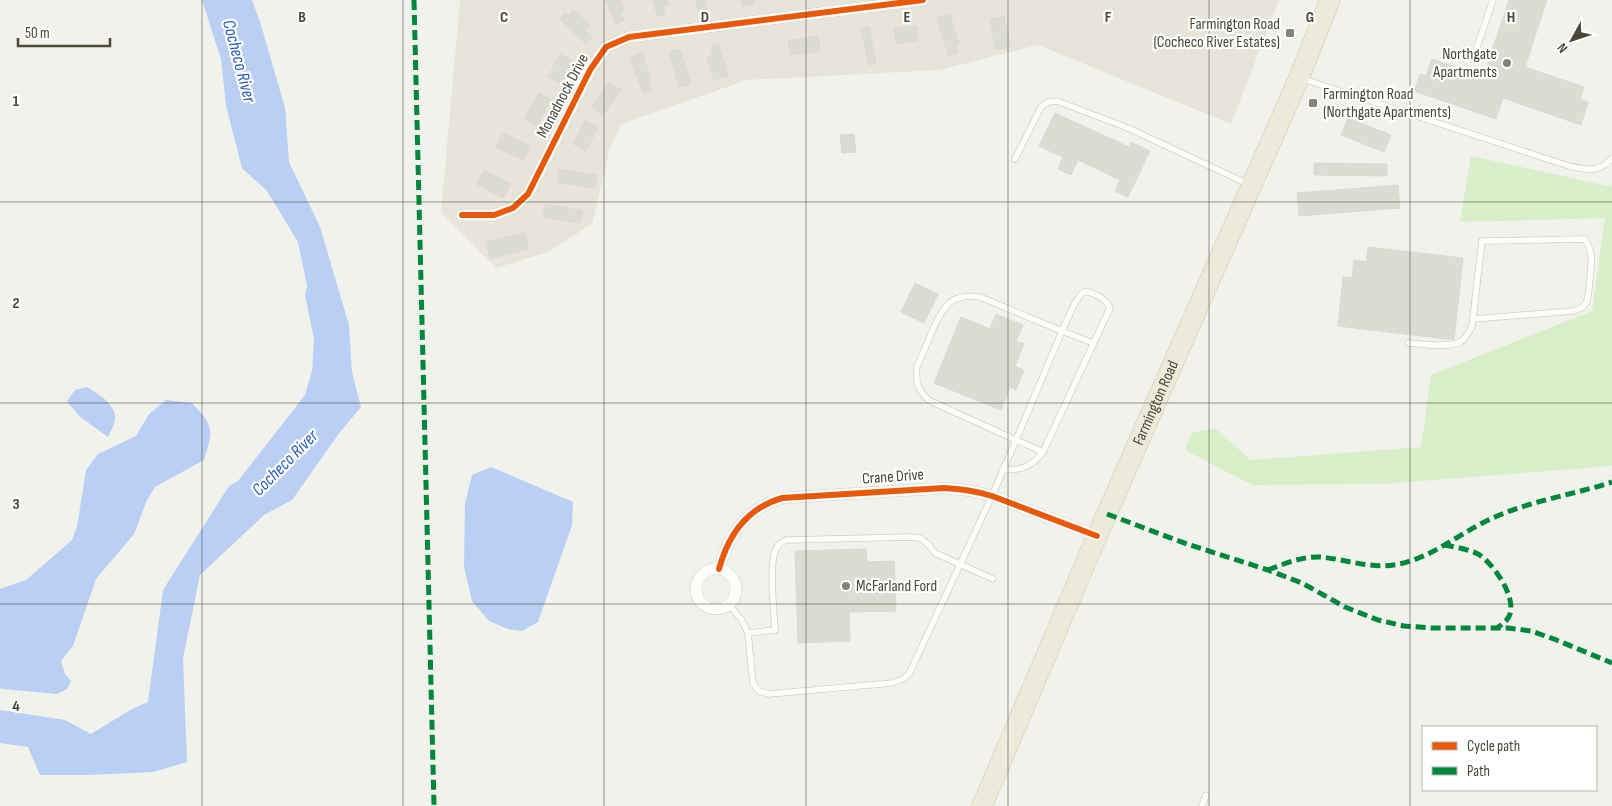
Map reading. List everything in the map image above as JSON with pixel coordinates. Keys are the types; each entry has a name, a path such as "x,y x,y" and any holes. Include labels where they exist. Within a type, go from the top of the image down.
{"highway":[{"name":"Farmington Road","path":"982,806 1299,78 1330,0"}],"street":[{"name":"Monadnock Drive","path":"462,215 494,215 513,208 528,194 590,70 606,47 629,37 923,0"},
{"name":"Crane Drive","path":"719,569 730,539 748,517 769,502 782,498 944,488 975,490 1098,536"},
{"path":"713,569 719,569 730,575 736,586 736,593 728,604 719,609 706,607 698,598 696,592 698,580 702,575 713,569"}],"lane":[{"path":"1473,59 1493,0"},
{"path":"1299,78 1569,166 1586,170 1598,168 1607,164 1612,158"},
{"path":"1015,159 1041,107 1048,102 1057,101 1128,128 1252,186"},
{"path":"1408,343 1452,345 1461,342 1467,335 1472,326 1482,241 1585,239 1591,255 1588,297 1586,304 1582,308 1573,311 1473,319"},
{"path":"728,604 748,633 753,683 759,691 769,694 892,684 909,674 992,496 1002,470 1078,297 1083,293 1089,292 1102,297 1110,308 1043,452 1028,467 1016,470 1002,470"},
{"path":"1043,452 930,401 922,394 917,385 917,366 942,309 960,297 980,296 1062,332 1093,343"},
{"path":"748,633 775,630 773,562 777,547 786,540 920,538 935,553 993,579"},
{"path":"1202,806 1206,795"}],"shaded area":[{"path":"460,0 1279,0 1231,124 1038,45 940,70 747,80 621,124 610,148 592,224 548,252 496,268 441,213"}],"green space":[{"path":"1471,156 1608,186 1612,184 1612,466 1383,484 1252,485 1185,450 1192,433 1215,428 1251,460 1421,447 1431,375 1592,311 1605,218 1460,222"}],"water":[{"name":"Cocheco River","path":"202,0 252,0 285,108 289,162 320,227 349,325 352,372 361,407 340,432 292,500 264,515 200,575 183,658 187,762 153,772 40,775 28,747 0,743 0,710 65,720 91,734 132,709 148,702 163,590 229,486 238,481 305,395 312,371 314,339 305,295 307,286 298,242 267,191 242,168 226,106 221,59"},
{"path":"87,387 106,400 113,409 115,421 108,437 79,416 67,401 75,390"},
{"path":"166,400 192,403 205,418 210,429 210,435 204,460 155,487 147,500 134,534 96,579 73,646 61,661 65,674 71,681 67,689 57,694 2,689 0,687 0,589 26,580 72,540 77,527 86,470 98,454 136,436 149,414"},
{"path":"491,467 573,502 572,525 538,622 522,631 508,629 489,621 472,601 464,567 465,503 472,475"}],"building":[{"path":"606,0 620,0 624,11 620,13 624,20 616,24"},
{"path":"652,0 667,0 669,4 663,6 665,14 658,17"},
{"path":"695,0 708,0 705,1 707,9 699,12"},
{"path":"740,0 754,0 755,3 743,7"},
{"name":"Northgate Apartments","path":"1509,0 1547,0 1525,67 1584,87 1580,99 1588,102 1581,125 1503,98 1496,119 1414,91 1420,74 1426,76 1432,59 1483,77"},
{"path":"573,10 590,25 586,30 593,37 586,44 560,19 565,13 568,16"},
{"path":"950,14 959,44 955,45 957,53 949,56 937,18"},
{"path":"1004,16 1010,47 996,50 990,19"},
{"path":"916,26 918,41 896,44 894,28"},
{"path":"869,27 876,64 869,65 861,28"},
{"path":"818,36 820,51 790,55 788,41"},
{"path":"718,44 728,76 714,80 707,57 713,55 711,46"},
{"path":"680,49 691,84 679,87 669,52"},
{"path":"642,53 652,81 649,82 652,90 643,93 630,58"},
{"path":"560,54 572,60 560,83 548,77"},
{"path":"610,82 621,90 603,115 592,106"},
{"path":"539,93 551,100 537,126 524,119"},
{"path":"1055,113 1129,147 1131,142 1150,151 1128,197 1115,191 1120,180 1078,160 1071,175 1058,169 1063,157 1039,146"},
{"path":"1348,118 1391,135 1384,152 1341,135"},
{"path":"585,121 598,127 586,151 573,144"},
{"path":"503,133 530,146 523,160 496,147"},
{"path":"854,134 856,152 842,153 840,135"},
{"path":"1314,163 1387,164 1387,176 1314,175"},
{"path":"559,169 597,175 595,188 557,182"},
{"path":"484,170 511,184 503,198 476,184"},
{"path":"1398,185 1400,208 1299,216 1297,193"},
{"path":"545,204 583,211 580,223 543,217"},
{"path":"525,233 529,249 490,259 486,242"},
{"path":"1368,247 1463,258 1454,340 1338,326 1343,277 1352,278 1354,260 1366,262"},
{"path":"915,283 938,294 924,323 901,312"},
{"path":"996,314 1023,325 1016,341 1024,344 1015,366 1024,370 1016,390 1010,387 1001,410 934,383 961,317 990,329"},
{"name":"McFarland Ford","path":"866,549 867,562 894,561 896,611 849,612 850,641 798,643 795,551"}],"marked path":[{"path":"414,0 434,806"},
{"path":"1268,570 1293,561 1313,557 1379,566 1412,561 1509,511 1612,482"},
{"path":"1107,514 1187,544 1302,583 1345,607 1378,620 1404,626 1508,628 1531,631 1612,663"},
{"path":"1444,545 1466,549 1478,554 1484,558 1502,581 1510,598 1511,607 1508,619 1497,628"}],"cycle path":[{"path":"462,215 494,215 513,208 528,194 590,70 606,47 629,37 923,0"},
{"path":"719,569 728,545 741,525 759,509 782,498 944,488 962,490 992,496 1097,536"}],"place":[{"name":"Farmington Road (Cocheco River Estates)","path":"1290,33"},
{"name":"Northgate Apartments","path":"1507,63"},
{"name":"Farmington Road (Northgate Apartments)","path":"1313,103"},
{"name":"McFarland Ford","path":"846,586"}]}
